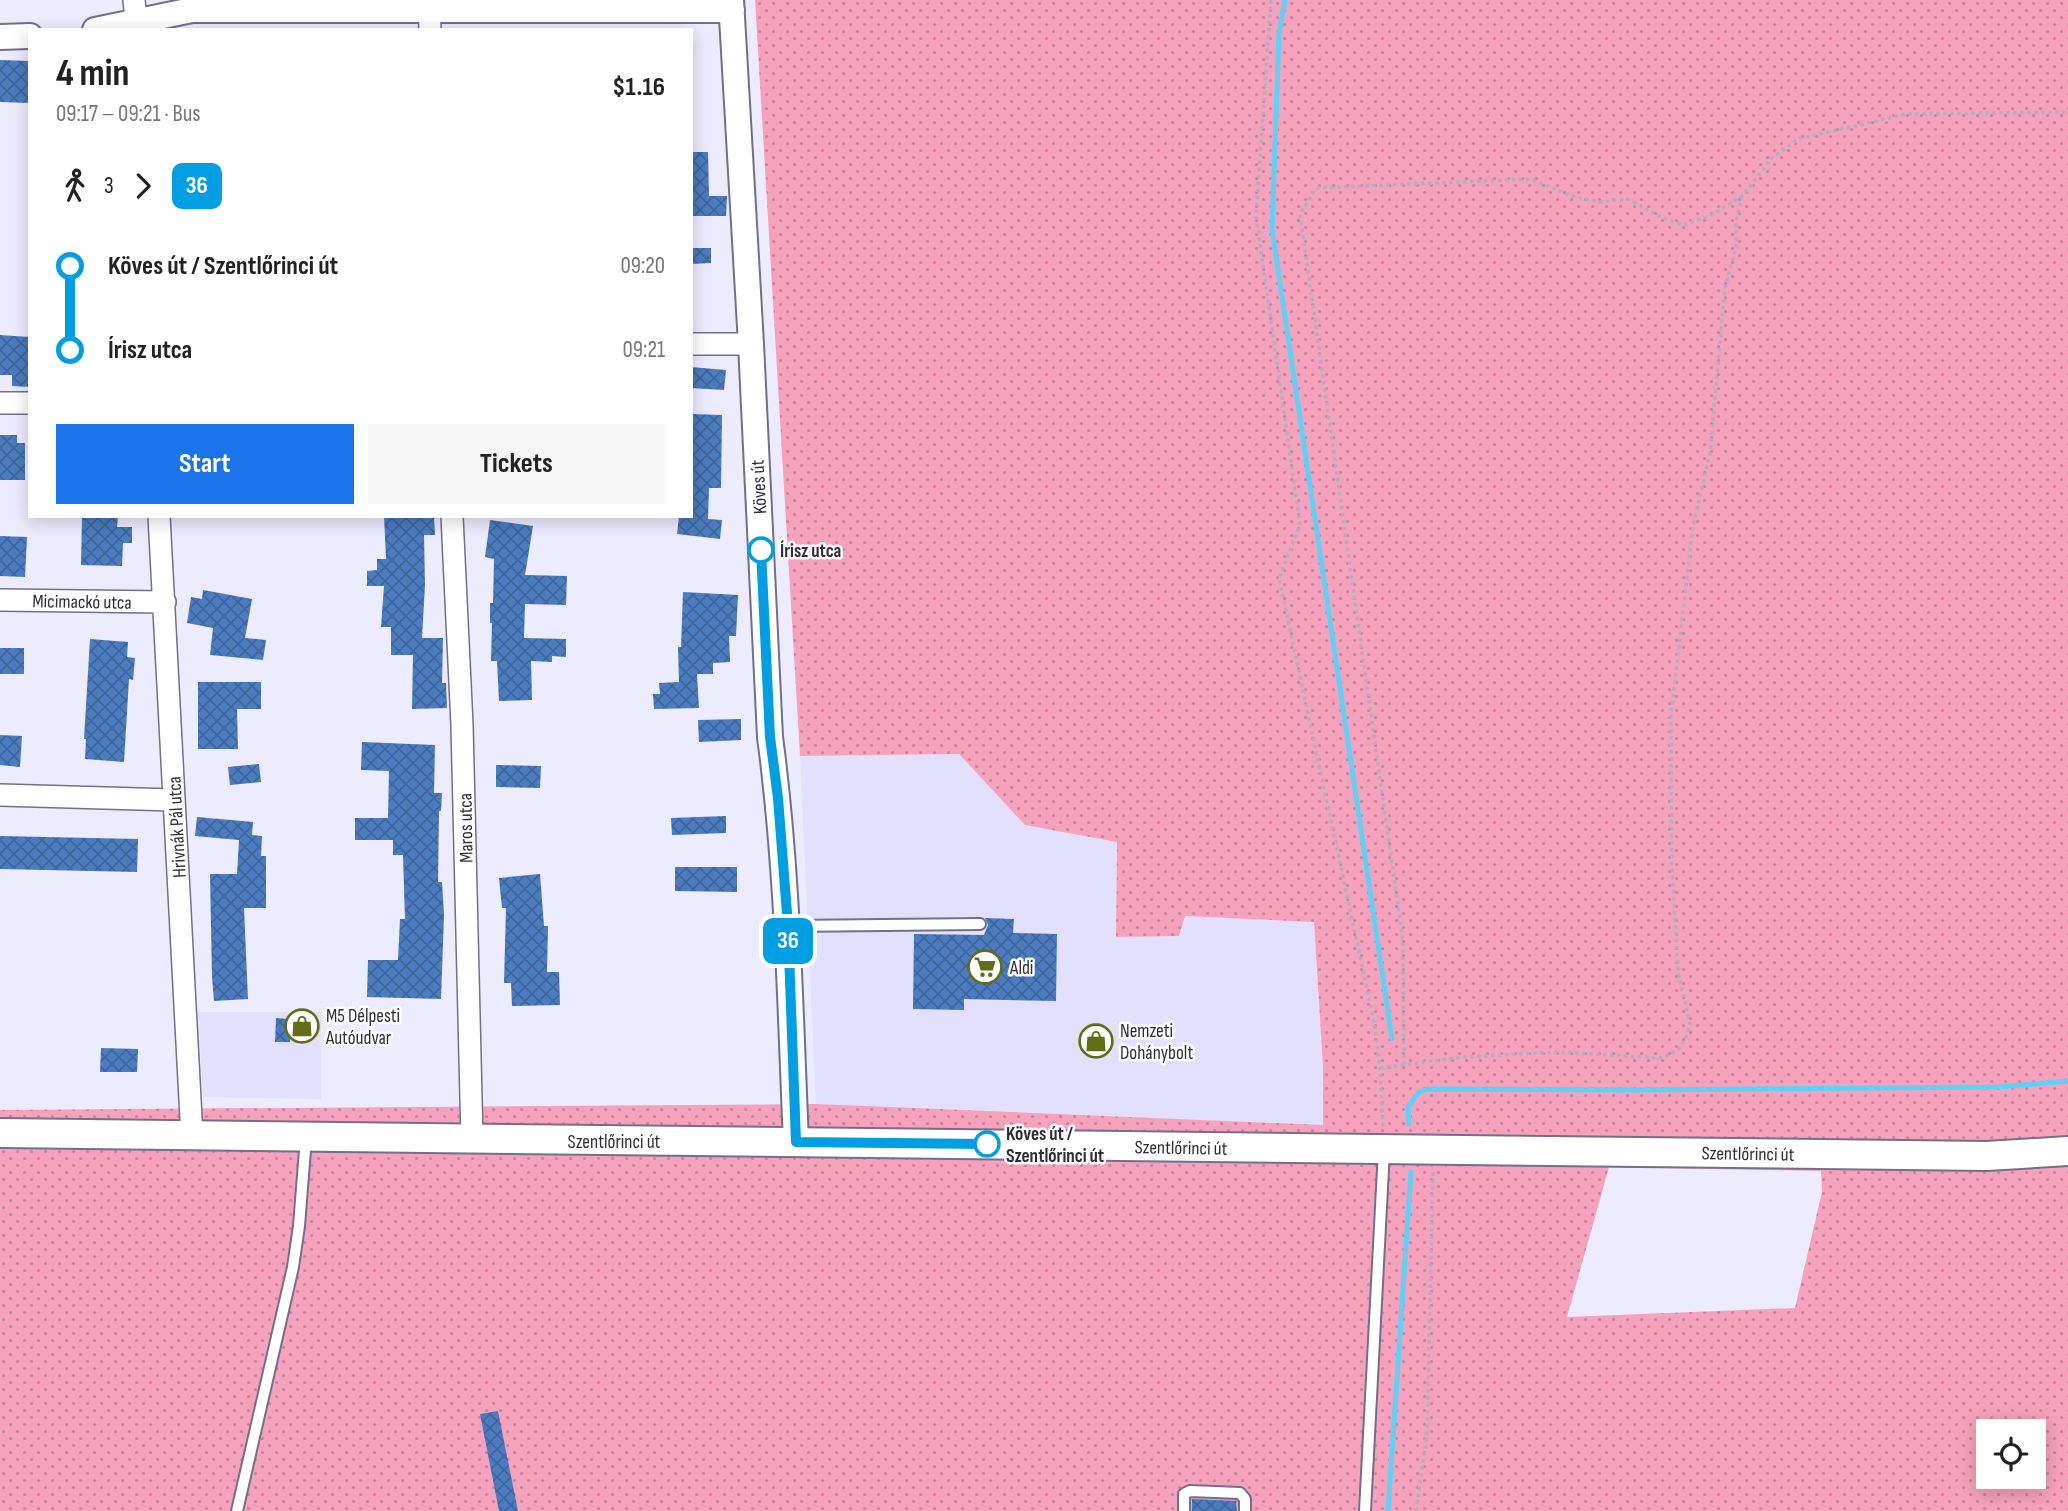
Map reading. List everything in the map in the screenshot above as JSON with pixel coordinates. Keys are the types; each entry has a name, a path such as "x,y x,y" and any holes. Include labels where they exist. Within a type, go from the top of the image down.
{"main road":[{"name":"Szentlőrinci út","path":"0,1133 1987,1156 2068,1151"}],"street":[{"path":"157,0 192,10"},
{"path":"101,28 136,17 192,10 429,14 731,5"},
{"name":"Köves út","path":"731,5 770,737 778,798 788,926 796,1142"},
{"path":"0,37 28,36"},
{"path":"693,345 751,344"},
{"path":"0,403 28,403"},
{"name":"Hrivnák Pál utca","path":"159,518 192,1137"},
{"name":"Maros utca","path":"452,518 462,725 472,1140"},
{"name":"Micimackó utca","path":"0,600 164,602"},
{"path":"0,795 174,800"}],"lane":[{"path":"788,926 980,924"},
{"path":"237,1511 293,1268 306,1137"},
{"path":"1365,1511 1384,1150"},
{"path":"1184,1511 1184,1494 1190,1491 1240,1493 1245,1499 1245,1511"}],"path":[{"path":"1271,0 1256,215 1300,525 1279,578 1374,1021 1380,1068 1384,1150"},
{"path":"1404,1065 1403,941 1300,214 1316,188 1531,179 1572,196 1600,202 1628,199 1659,216 1684,225 1714,214 1743,195 1772,158 1798,139 1906,114 2068,112"},
{"path":"1380,1068 1462,1057 1558,1052 1663,1058 1679,1049 1687,1035 1690,1024 1678,971 1672,867 1671,716 1693,526 1710,453 1725,288 1736,247 1736,221 1743,195"},
{"path":"1416,1511 1427,1434 1433,1149"}],"shaded area":[{"path":"755,0 2068,0 2068,1511 0,1511 0,1110 816,1104 1323,1125 1323,1067 1314,922 1185,916 1179,936 1116,937 1117,842 1025,825 959,754 800,756","holes":["1609,1167 1821,1171 1822,1192 1795,1308 1567,1317"]},
{"path":"959,754 1025,825 1117,842 1116,936 1185,916 1314,922 1323,1067 1323,1126 816,1104 800,756"},
{"path":"198,1012 321,1012 321,1099 203,1097"}],"building":[{"path":"0,60 28,61 28,103 0,102"},
{"path":"693,152 708,152 709,196 727,196 726,216 693,216"},
{"path":"693,248 711,248 711,263 693,264"},
{"path":"0,335 28,337 28,387 12,386 12,375 0,375"},
{"path":"693,367 726,370 724,390 693,388"},
{"path":"693,414 722,415 721,488 709,488 708,519 722,520 720,539 677,534 679,518 693,518"},
{"path":"0,435 17,435 17,443 25,443 25,480 0,480"},
{"path":"82,518 118,518 117,527 132,527 132,543 123,543 122,566 81,565"},
{"path":"384,518 434,518 435,535 424,535 422,638 443,638 442,683 446,683 447,708 412,709 413,655 391,655 391,627 381,627 384,586 367,586 367,571 377,570 377,559 386,559"},
{"path":"490,520 533,526 525,575 567,576 566,605 525,604 524,638 566,639 566,657 552,656 552,662 531,661 532,700 499,701 497,661 491,661 490,603 493,603 494,559 485,557"},
{"path":"0,536 27,537 25,577 0,576"},
{"path":"203,590 252,599 245,638 266,640 263,660 210,655 213,628 187,623 191,597 202,599"},
{"path":"683,592 738,595 736,636 729,636 730,662 713,663 713,674 697,674 699,708 654,709 653,694 660,694 659,683 679,682 678,647 681,647"},
{"path":"90,639 128,642 127,657 135,658 133,680 129,679 124,762 85,759"},
{"path":"0,648 24,648 24,674 0,674"},
{"path":"198,682 261,682 261,709 237,709 238,749 198,749"},
{"path":"741,719 741,740 699,742 698,720"},
{"path":"0,735 22,736 20,767 0,765"},
{"path":"362,742 435,745 434,793 442,793 439,811 438,882 442,882 444,915 441,999 367,997 368,960 398,960 400,919 405,919 403,855 393,855 393,840 355,840 355,818 388,818 389,771 361,770"},
{"path":"259,764 261,782 230,785 228,767"},
{"path":"496,765 541,766 540,788 496,787"},
{"path":"726,816 726,833 672,835 671,818"},
{"path":"197,817 253,822 252,835 262,836 261,856 266,856 266,908 244,908 248,999 214,1001 212,977 210,874 237,874 239,840 195,836"},
{"path":"0,836 138,839 137,872 0,869"},
{"path":"675,867 737,867 737,892 675,891"},
{"path":"540,874 544,926 548,926 547,972 559,972 560,1005 512,1006 511,983 504,983 506,908 502,908 499,878"},
{"name":"Aldi","path":"985,918 1014,919 1013,933 1057,934 1056,1001 964,999 964,1010 913,1009 914,934 984,935 988,925"},
{"path":"288,1015 312,1016 311,1038 290,1037 290,1042 275,1042 276,1018 288,1019"},
{"path":"101,1048 138,1049 137,1072 100,1072"},
{"path":"498,1411 518,1511 499,1511 480,1414"},
{"path":"1192,1499 1236,1501 1237,1511 1192,1511"}],"waterway":[{"path":"1285,0 1279,33 1272,229 1392,1039"},
{"path":"1409,1124 1408,1107 1419,1092 1428,1089 1999,1087 2068,1081"},
{"path":"1388,1511 1411,1172"}],"bus line":[{"name":"36","path":"761,550 770,737 778,798 788,926 796,1142 987,1144"}],"place":[{"name":"Írisz utca","path":"761,550"},
{"name":"Aldi","path":"985,967"},
{"name":"M5 Délpesti Autóudvar","path":"302,1026"},
{"name":"Nemzeti Dohánybolt","path":"1096,1041"},
{"name":"Köves út / Szentlőrinci út","path":"987,1144"}]}
